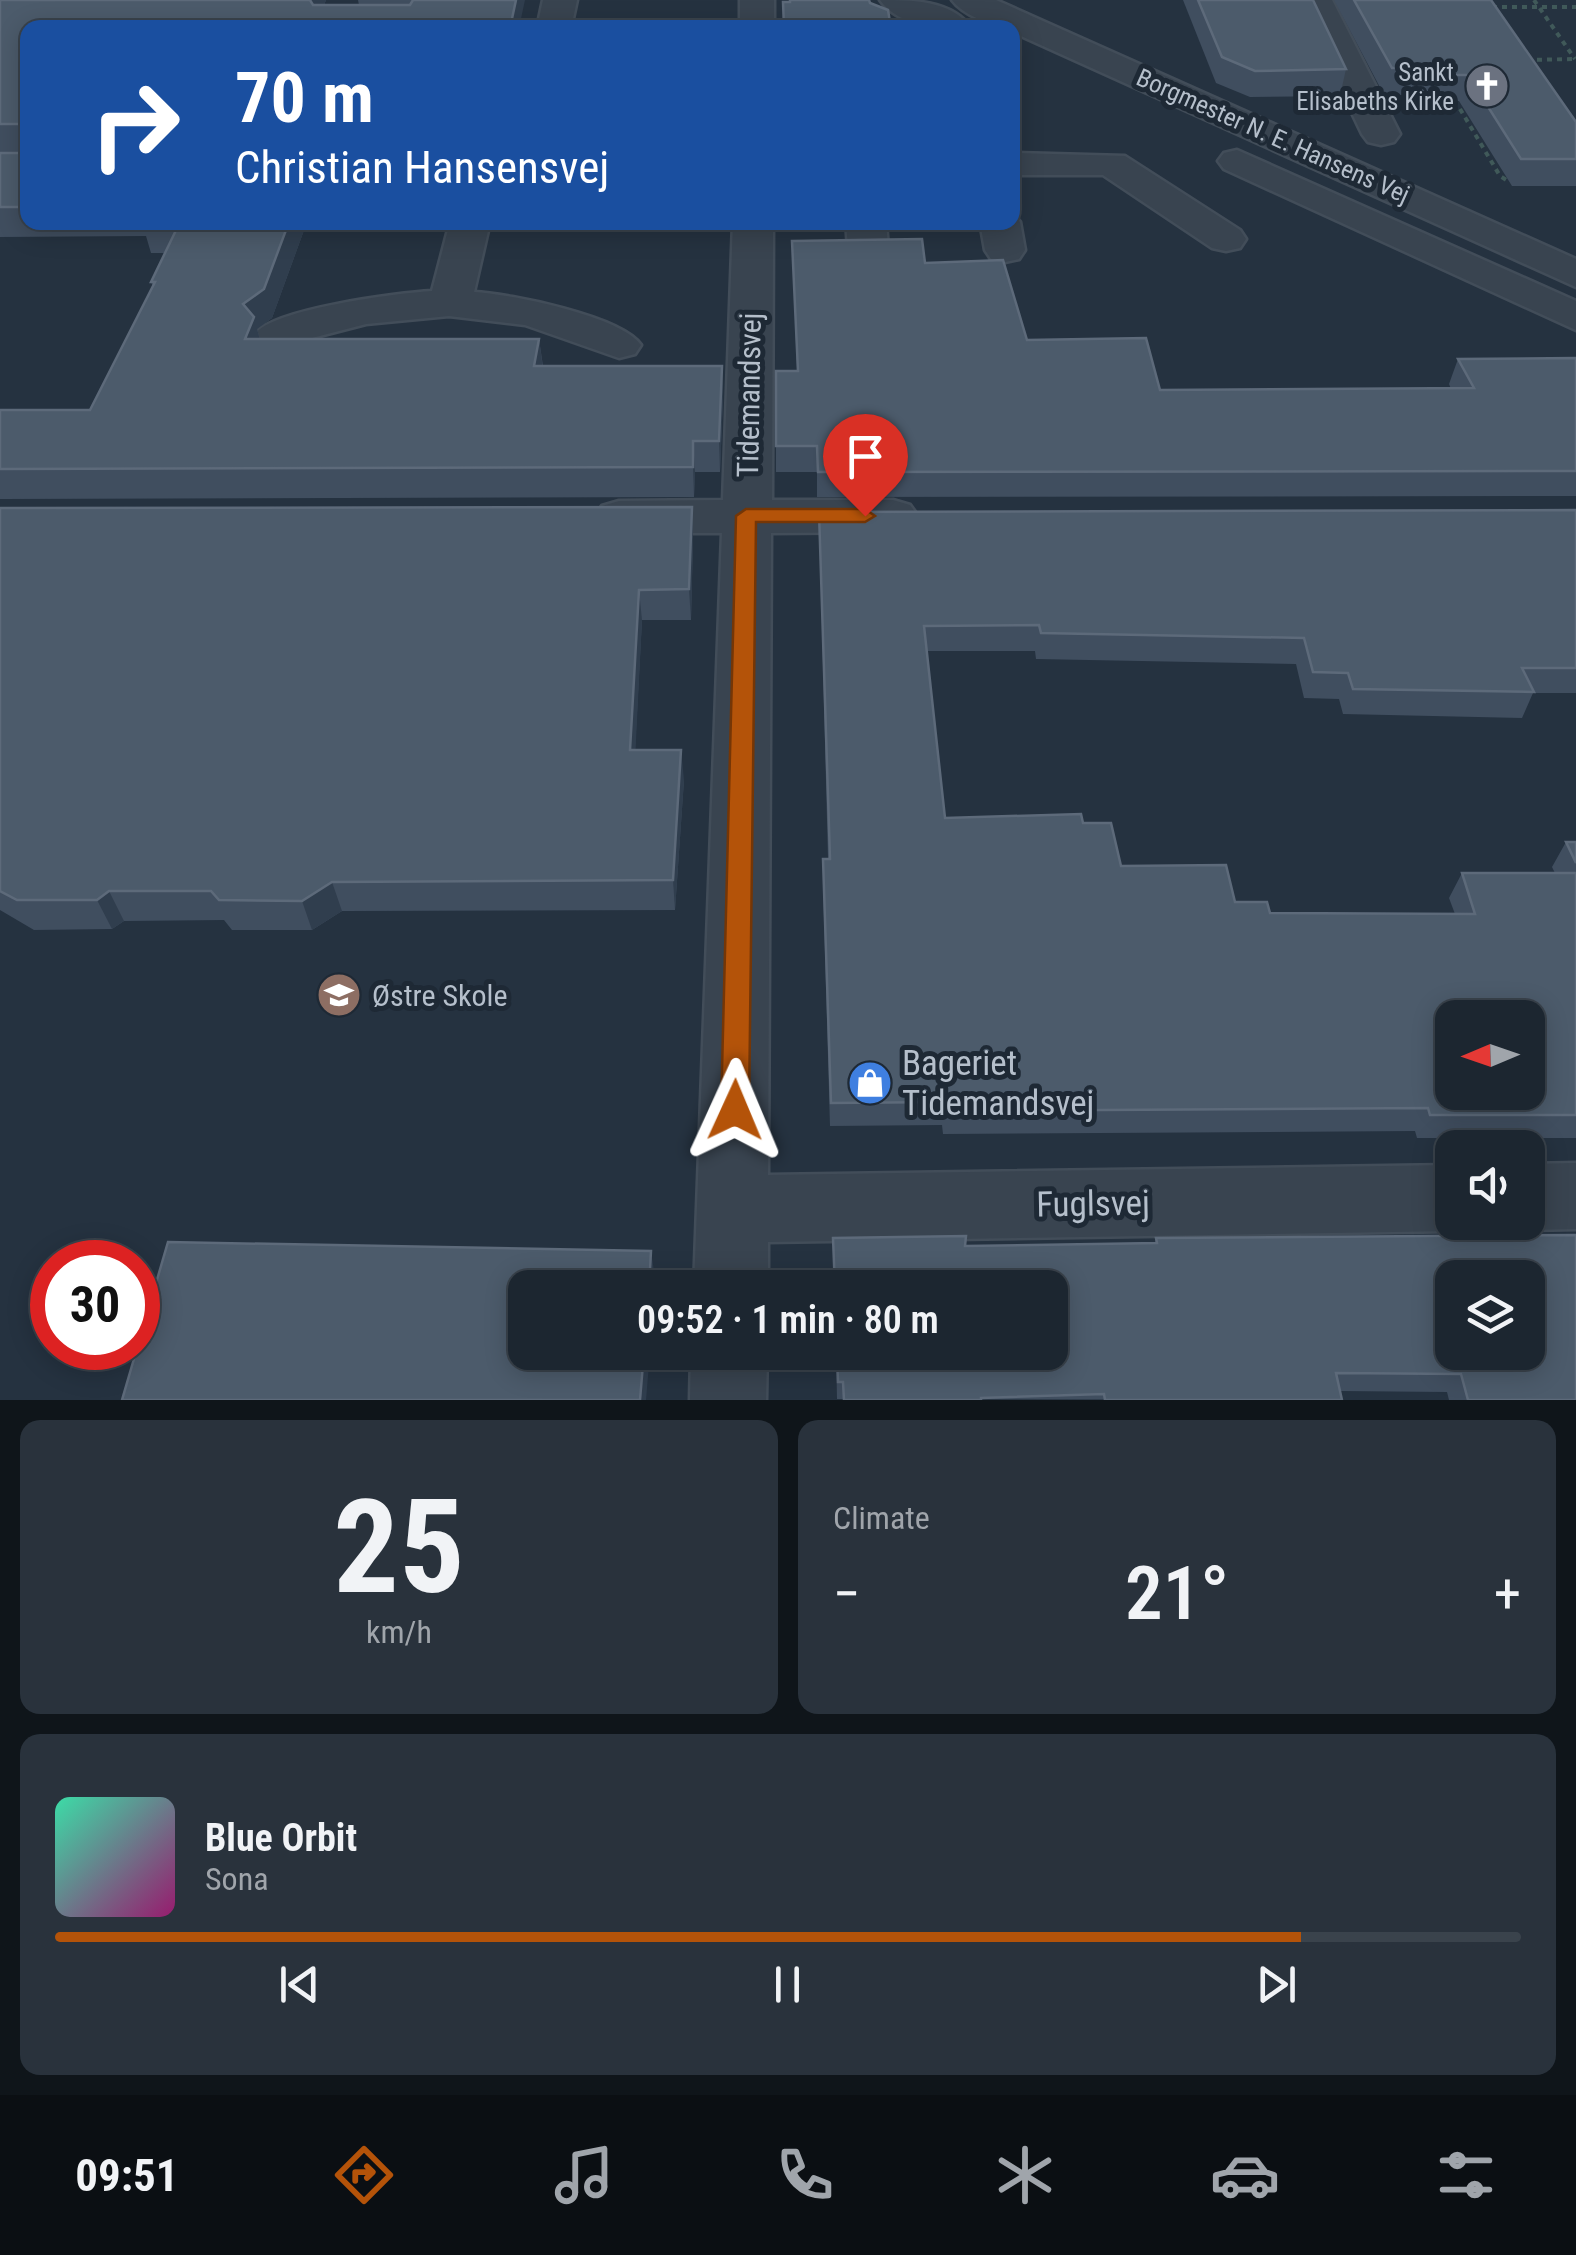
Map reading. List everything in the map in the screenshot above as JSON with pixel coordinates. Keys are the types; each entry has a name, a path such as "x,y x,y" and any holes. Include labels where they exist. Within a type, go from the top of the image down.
{"street":[{"path":"897,0 938,20"},
{"name":"Borgmester N. E. Hansens Vej","path":"969,0 1013,20"},
{"path":"1315,0 1374,121"},
{"name":"Borgmester N. E. Hansens Vej","path":"1020,23 1576,274"},
{"name":"Borgmester N. E. Hansens Vej","path":"1020,59 1576,317"},
{"path":"1020,164 1110,164 1226,240"},
{"path":"450,302 468,230"},
{"name":"Tidemandsvej","path":"731,1270 753,230"},
{"path":"278,334 333,316 392,305 450,302 513,307 570,321 618,344"},
{"path":"564,517 945,516"},
{"path":"1545,1197 1576,1196"},
{"name":"Fuglsvej","path":"733,1209 1435,1198"},
{"path":"728,1400 729,1370"}],"path":[{"path":"1534,0 1576,60"},
{"path":"1482,7 1576,6"},
{"path":"1518,60 1576,60"},
{"path":"1374,121 1460,109 1500,176 1520,190"}],"building":[{"path":"0,0 310,0 313,5 410,5 413,0 516,0 512,20 20,20 20,124 0,124"},
{"path":"869,0 888,10 890,20 784,20 783,2"},
{"path":"1198,0 1313,0 1346,69 1255,71 1222,57"},
{"path":"1354,0 1491,0 1576,122 1576,159 1521,159 1468,75 1447,75 1443,68 1392,68"},
{"path":"0,153 20,153 20,207 0,207"},
{"path":"176,230 286,230 264,289 243,304 254,317 245,339 539,339 534,366 722,366 719,441 693,441 693,467 0,469 0,410 90,410 155,282 151,282"},
{"path":"922,239 925,263 1003,260 1027,340 1146,338 1160,390 1474,388 1458,359 1576,358 1576,471 818,472 817,446 776,446 776,371 798,371 792,241"},
{"path":"692,507 689,589 639,590 630,750 681,750 673,880 332,882 302,901 219,900 211,891 109,891 97,900 17,900 0,891 0,508"},
{"path":"1576,510 1576,668 1522,668 1534,692 1353,689 1348,673 1313,672 1304,638 1041,633 1039,625 924,626 945,818 1081,814 1083,823 1111,823 1121,866 1226,865 1235,902 1267,902 1270,913 1475,914 1462,873 1576,873 1576,1115 1430,1115 1428,1108 946,1111 945,1102 831,1103 823,859 830,859 819,512"},
{"path":"1566,842 1576,842 1576,863"},
{"path":"1545,1235 1576,1235 1576,1400 1468,1400 1461,1374 1336,1373 1342,1400 1105,1400 1104,1394 981,1400 844,1400 838,1370 1068,1370 1068,1270 834,1270 833,1238 966,1236 965,1246 1157,1243 1156,1238 1435,1236 1435,1240 1545,1240"},
{"path":"168,1242 651,1251 650,1270 508,1270 508,1370 642,1370 640,1400 122,1400 131,1370 160,1370 160,1269"}],"place":[{"name":"Sankt Elisabeths Kirke","path":"1487,86"},
{"name":"Østre Skole","path":"339,995"},
{"name":"Bageriet Tidemandsvej","path":"870,1083"}],"route":[{"path":"735,1110 746,516 865,516"}]}
